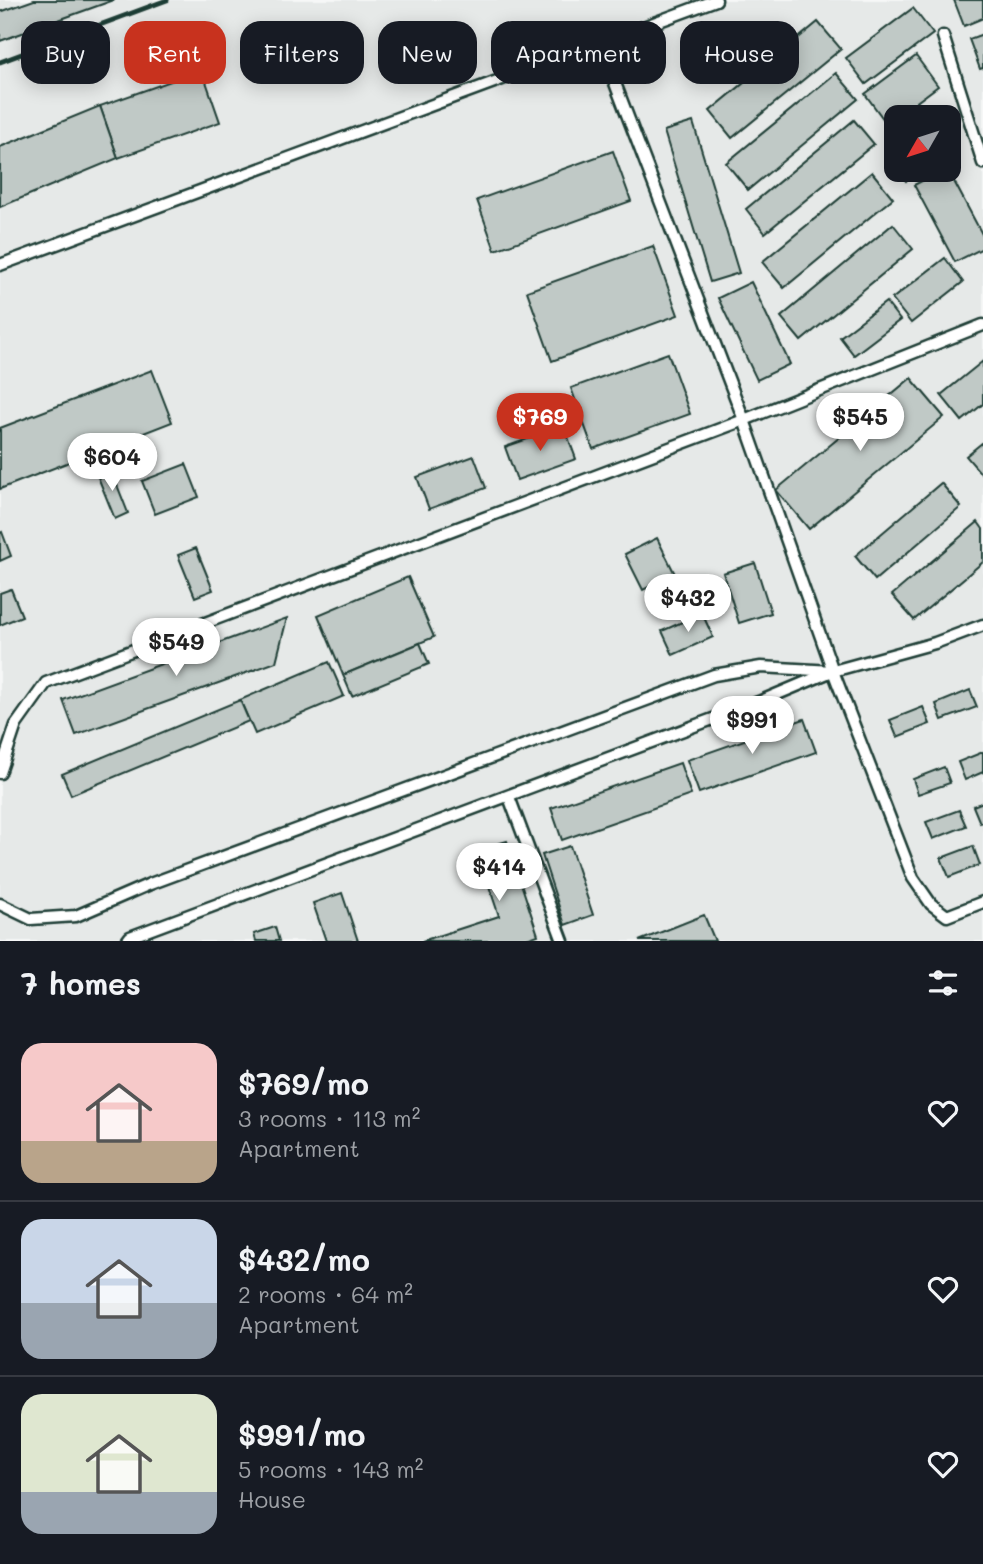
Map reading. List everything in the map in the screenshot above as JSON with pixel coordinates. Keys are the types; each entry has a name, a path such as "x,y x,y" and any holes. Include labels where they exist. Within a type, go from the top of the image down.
{"lane":[{"path":"661,21 716,0"},
{"path":"943,36 983,163"},
{"path":"0,265 491,84"},
{"path":"615,84 744,420 834,671 914,878 930,904 947,916 983,902"},
{"path":"0,774 16,725 46,683 744,420 983,325"},
{"path":"127,941 130,937 509,797 834,671 935,643 983,625"},
{"path":"0,904 31,919 76,916 188,870 713,675 761,667 834,671"},
{"path":"509,797 563,941"}],"shaded area":[{"path":"0,0 983,0 983,941 0,941"}],"building":[{"path":"34,0 114,0 56,21 21,21 21,33 0,41 0,12"},
{"path":"954,0 983,0 983,18 964,26"},
{"path":"913,8 933,34 866,84 846,58"},
{"path":"818,22 841,49 799,83 799,38"},
{"path":"983,34 983,68 980,69 969,39"},
{"path":"916,56 938,86 912,105 884,105 884,120 865,94"},
{"path":"836,73 858,99 748,190 726,163"},
{"path":"162,84 207,84 220,122 118,158 100,106"},
{"path":"743,84 798,84 732,138 710,111"},
{"path":"100,106 118,158 0,207 0,147"},
{"path":"854,120 874,144 765,233 746,209"},
{"path":"693,122 739,273 710,282 664,131"},
{"path":"613,151 631,201 495,250 477,200"},
{"path":"872,172 893,198 784,288 762,262"},
{"path":"920,182 954,182 983,236 983,248 955,262 914,185"},
{"path":"893,224 913,249 801,341 781,317"},
{"path":"653,246 678,315 552,361 527,291"},
{"path":"945,258 963,282 911,323 892,299"},
{"path":"751,282 790,364 757,380 718,298"},
{"path":"886,302 900,320 854,355 840,337"},
{"path":"668,353 690,414 593,449 571,388"},
{"path":"983,361 983,404 962,421 941,395"},
{"path":"152,370 172,422 0,489 0,428"},
{"path":"911,378 944,417 809,529 776,490"},
{"path":"564,426 576,459 517,480 505,447"},
{"path":"983,442 983,476 966,456"},
{"path":"474,456 486,488 429,509 417,477"},
{"path":"186,464 199,497 155,514 142,481"},
{"path":"110,467 128,513 115,519 96,472"},
{"path":"941,483 961,507 875,580 855,556"},
{"path":"978,522 983,529 983,562 914,620 892,595"},
{"path":"2,532 11,556 0,561 0,533"},
{"path":"657,538 675,574 643,590 625,554"},
{"path":"196,548 213,590 195,597 178,555"},
{"path":"755,563 771,613 739,623 723,573"},
{"path":"408,577 434,637 343,675 318,615"},
{"path":"11,589 22,616 0,625 0,593"},
{"path":"702,613 713,637 673,655 662,631"},
{"path":"287,618 276,662 76,735 63,700"},
{"path":"420,643 429,664 352,696 343,675"},
{"path":"329,662 344,696 255,734 240,700"},
{"path":"970,690 977,707 942,720 936,704"},
{"path":"240,700 249,721 71,795 62,774"},
{"path":"923,707 930,724 897,737 890,720"},
{"path":"804,719 816,752 699,793 687,760"},
{"path":"983,752 983,772 965,780 958,762"},
{"path":"680,763 691,795 562,840 551,808"},
{"path":"944,767 950,783 918,794 913,779"},
{"path":"983,802 983,822 980,823 973,806"},
{"path":"959,810 966,826 933,839 926,822"},
{"path":"507,841 538,935 521,941 422,941 499,916 477,850"},
{"path":"570,846 593,915 565,925 542,855"},
{"path":"973,846 980,865 949,877 941,858"},
{"path":"342,893 358,941 326,941 313,903"},
{"path":"704,915 715,941 639,941"},
{"path":"275,927 279,941 256,941 254,934"}],"railway":[{"path":"0,62 167,0"}]}
